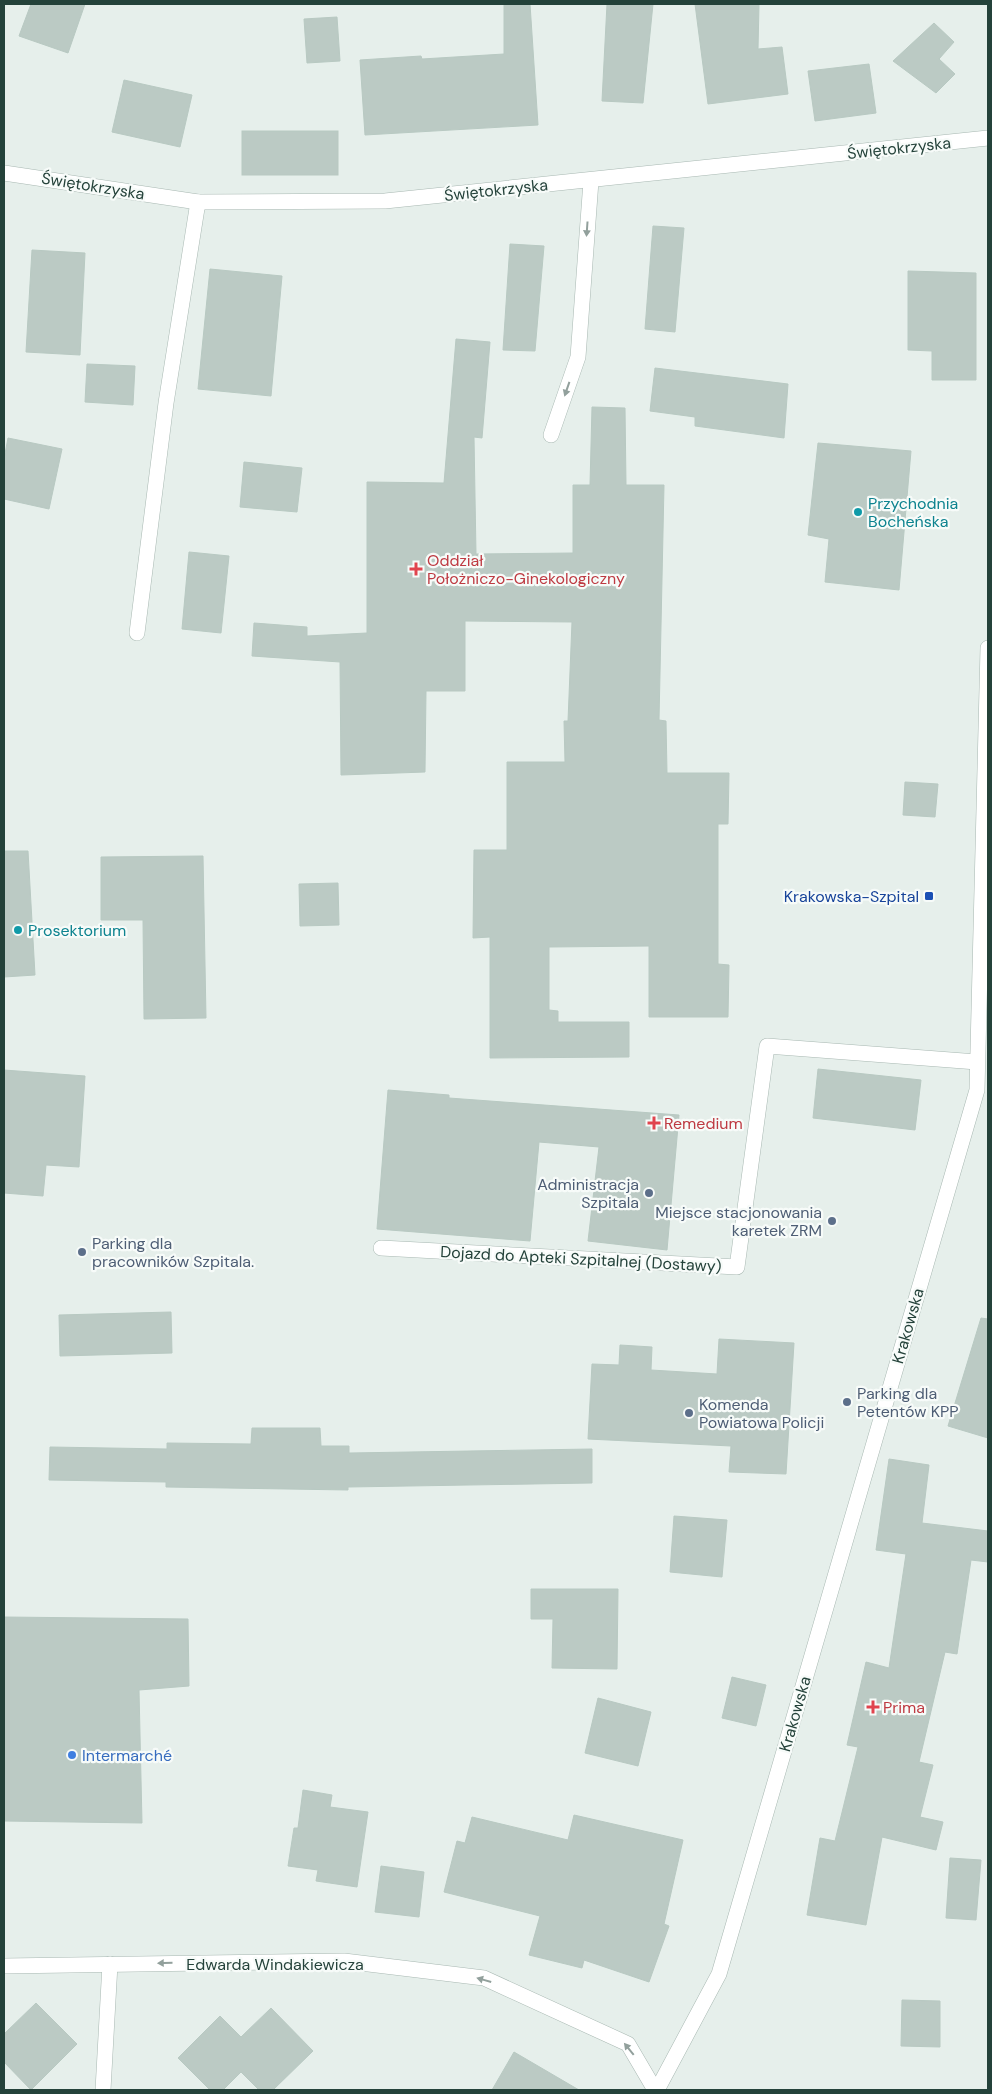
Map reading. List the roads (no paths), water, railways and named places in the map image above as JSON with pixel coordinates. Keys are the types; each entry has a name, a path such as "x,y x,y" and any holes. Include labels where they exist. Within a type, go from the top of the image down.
{"street":[{"name":"Świętokrzyska","path":"4,173 198,202 385,201 988,138"},
{"path":"551,435 578,357 590,180"},
{"path":"137,633 166,403 198,202"},
{"name":"Krakowska","path":"656,2090 719,1974 977,1090 988,648"},
{"name":"Dojazd do Apteki Szpitalnej (Dostawy)","path":"382,1248 736,1267 767,1046 977,1062"},
{"name":"Edwarda Windakiewicza","path":"4,1966 344,1961 484,1978 628,2044 656,2090"},
{"path":"103,2090 110,1964"}],"place":[{"name":"Przychodnia Bocheńska","path":"858,512"},
{"name":"Oddział Położniczo-Ginekologiczny","path":"416,569"},
{"name":"Krakowska-Szpital","path":"929,896"},
{"name":"Prosektorium","path":"18,930"},
{"name":"Remedium","path":"654,1123"},
{"name":"Administracja Szpitala","path":"649,1193"},
{"name":"Miejsce stacjonowania karetek ZRM","path":"832,1221"},
{"name":"Parking dla pracowników Szpitala.","path":"82,1252"},
{"name":"Parking dla Petentów KPP","path":"847,1402"},
{"name":"Komenda Powiatowa Policji","path":"689,1413"},
{"name":"Prima","path":"873,1707"},
{"name":"Intermarché","path":"72,1755"}]}
